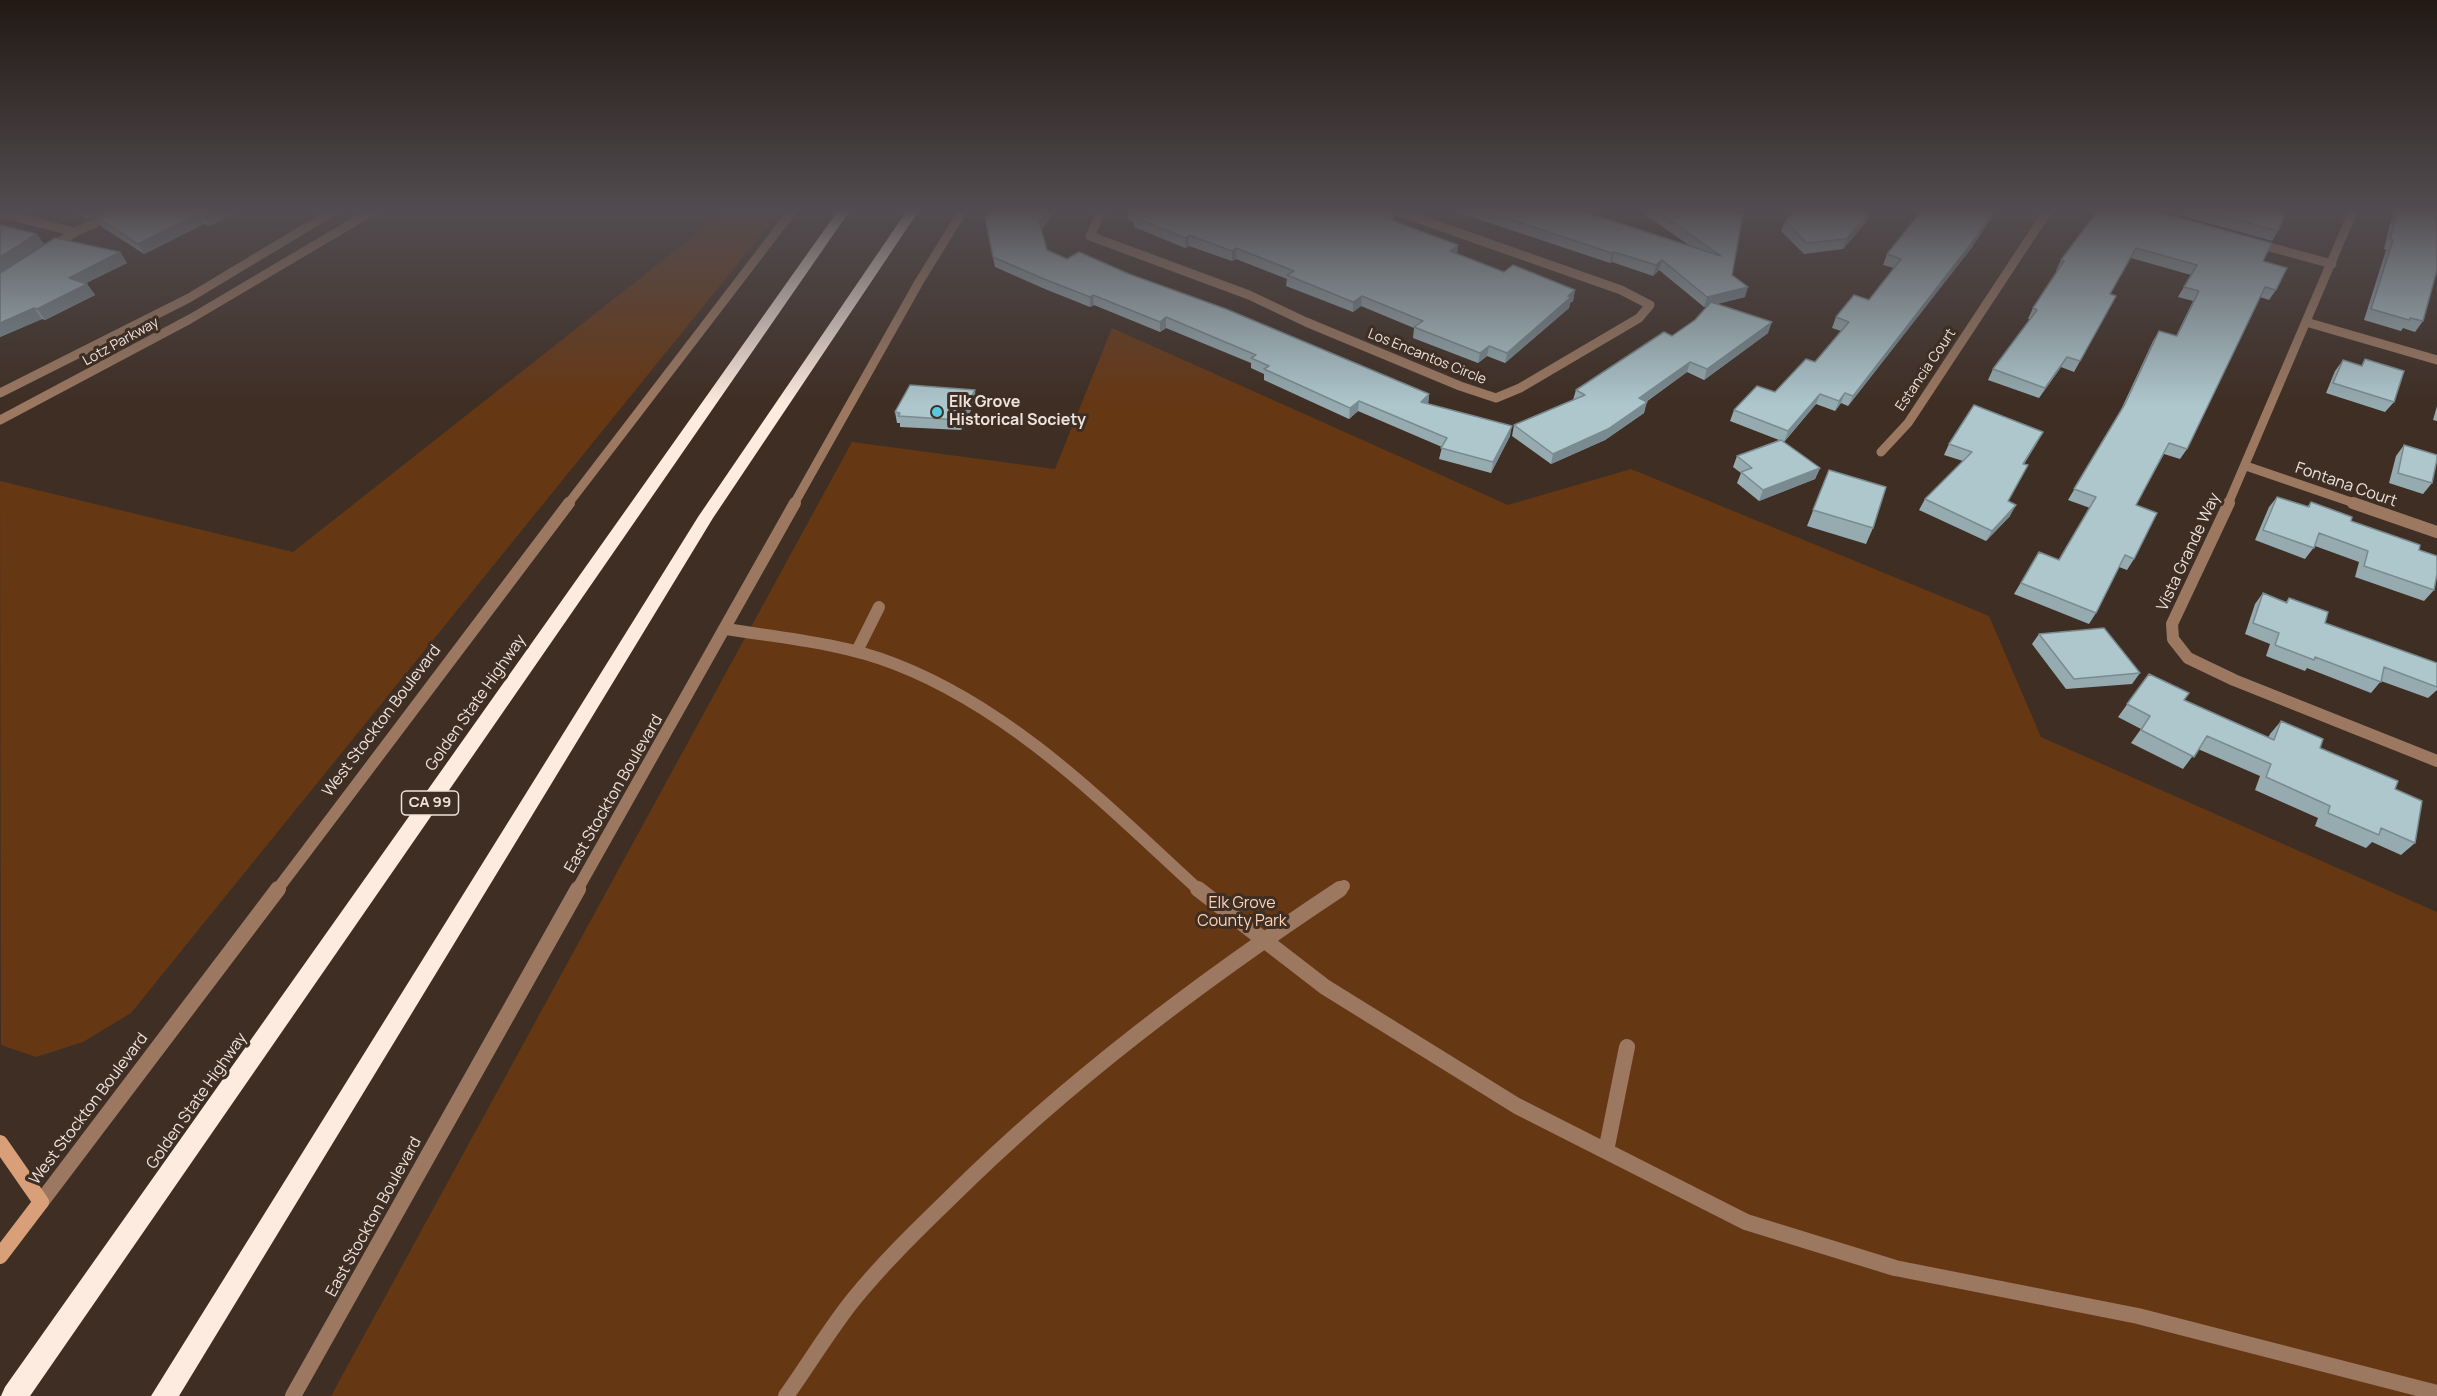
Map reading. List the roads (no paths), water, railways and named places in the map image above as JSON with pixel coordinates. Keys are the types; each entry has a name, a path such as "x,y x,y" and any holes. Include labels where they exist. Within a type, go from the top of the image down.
{"highway":[{"name":"Golden State Highway","path":"14,1396 799,274"},
{"path":"164,1396 706,517 870,274"}],"main road":[{"path":"0,1143 41,1202"},
{"name":"West Stockton Boulevard","path":"0,1256 41,1202"}],"street":[{"name":"Lotz Parkway","path":"0,393 189,298 229,274"},
{"name":"Lotz Parkway","path":"0,420 77,381 222,302 268,274"},
{"name":"West Stockton Boulevard","path":"41,1202 742,274"},
{"name":"East Stockton Boulevard","path":"293,1396 924,274"},
{"name":"Los Encantos Circle","path":"1187,274 1249,295 1306,322 1460,386 1496,398 1520,388 1639,318 1650,305 1621,290 1576,274"},
{"name":"Estancia Court","path":"1881,452 1908,423 2006,274"},
{"name":"Vista Grande Way","path":"2327,274 2246,466 2172,624 2173,639 2188,658 2234,680 2437,761"},
{"path":"2306,322 2437,360"},
{"name":"Fontana Court","path":"2246,466 2437,532"},
{"path":"857,651 879,607"},
{"path":"726,629 810,641 857,651 896,664 977,705 1075,777 1211,901 1325,987 1497,1094 1746,1222 1895,1268 2138,1316 2437,1393"},
{"path":"786,1396 864,1287 993,1156 1137,1034 1262,939 1344,886"},
{"path":"1606,1151 1627,1047"}],"place":[{"name":"Elk Grove Historical Society","path":"937,412"}],"park label":[{"name":"Elk Grove County Park","path":"1242,913"}]}
